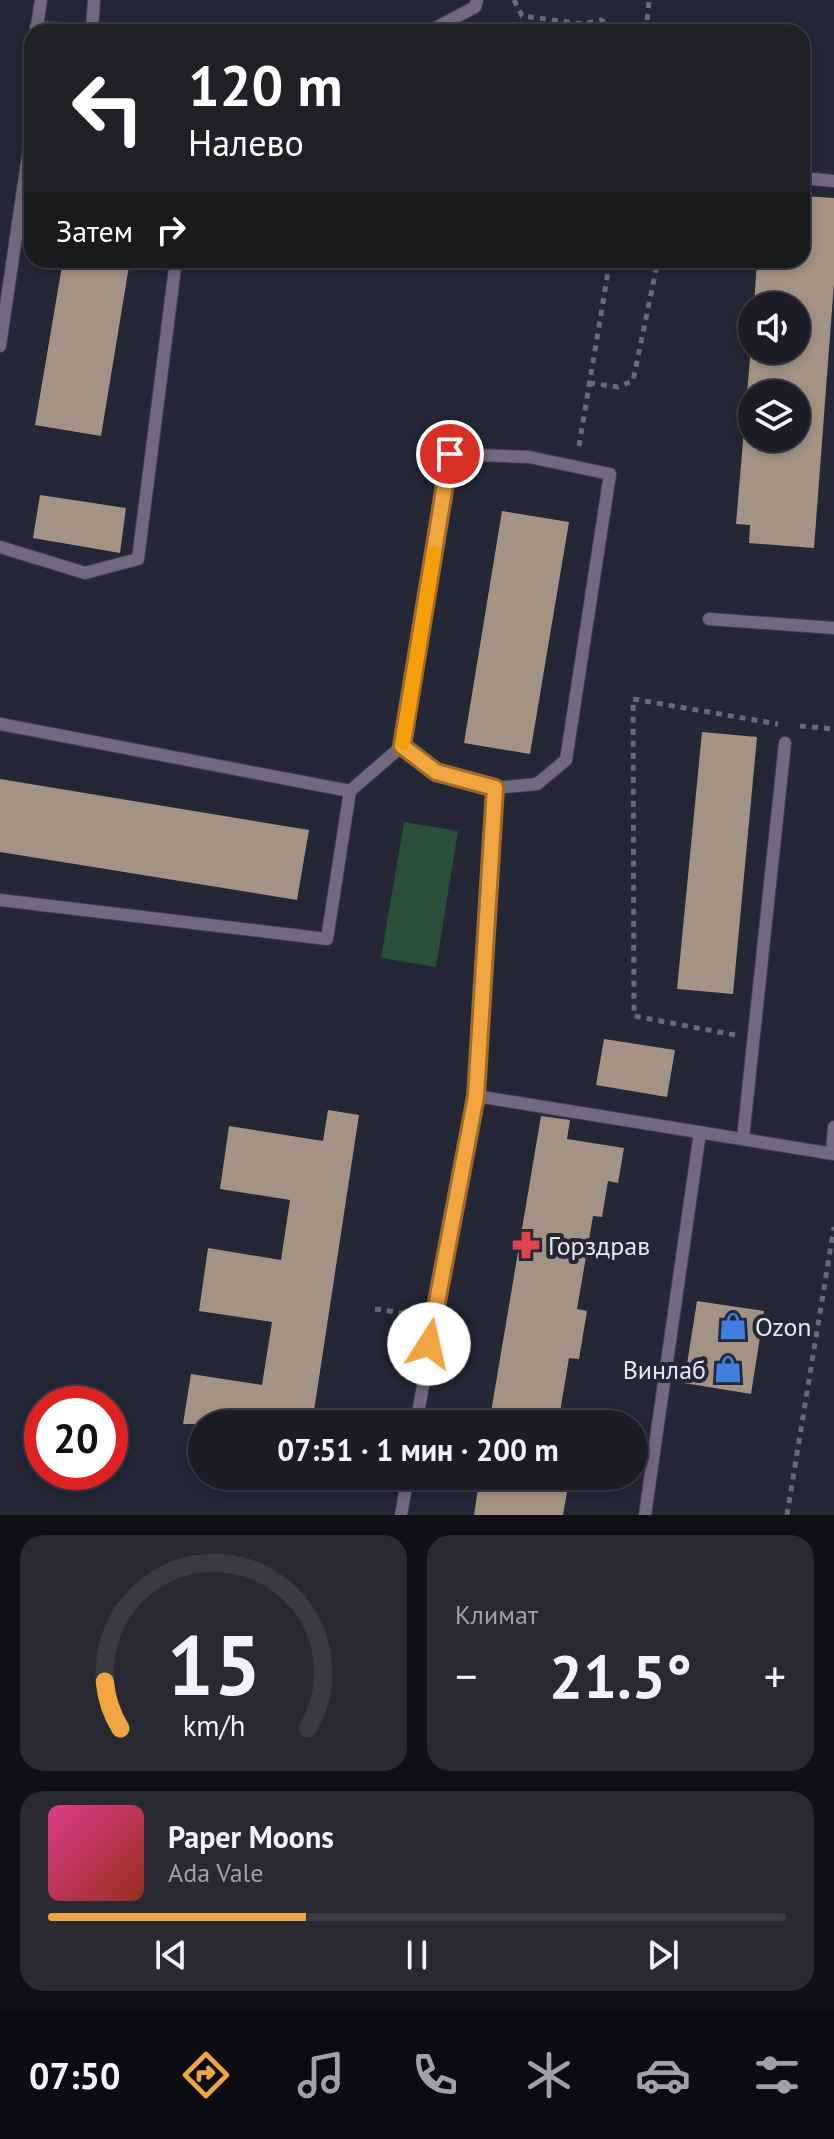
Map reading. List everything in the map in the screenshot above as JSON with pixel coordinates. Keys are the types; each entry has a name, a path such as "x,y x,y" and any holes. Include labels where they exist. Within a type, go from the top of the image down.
{"lane":[{"path":"37,24 41,0"},
{"path":"93,24 94,0"},
{"path":"443,24 475,7 477,0"},
{"path":"810,179 834,181"},
{"path":"0,346 24,182"},
{"path":"0,547 85,573 138,559 175,268"},
{"path":"0,900 327,939 350,791 402,746 450,454 529,457 610,474 566,760 537,784 495,788 436,772 402,746"},
{"path":"709,619 834,628"},
{"path":"0,724 350,791"},
{"path":"743,1138 785,743"},
{"path":"418,1410 476,1096 495,788"},
{"path":"476,1096 833,1153 834,1127"},
{"path":"645,1515 700,1132"},
{"path":"401,1515 405,1490"}],"path":[{"path":"514,0 522,16 583,24 601,20 607,24"},
{"path":"647,24 649,0"},
{"path":"575,467 609,268"},
{"path":"589,383 618,387 633,381 656,268"},
{"path":"755,1039 634,1016 633,699 786,725 834,729"},
{"path":"787,1515 834,1227"},
{"path":"375,1309 434,1318"}],"green space":[{"path":"404,822 458,831 436,967 381,958"}],"building":[{"path":"810,196 834,198 834,283 814,548 749,543 750,525 736,524 742,452 810,452 810,380 748,380 750,364 810,364 810,292 755,292 756,268 810,268"},
{"path":"62,268 129,268 101,436 35,425"},
{"path":"40,495 126,508 120,553 33,538"},
{"path":"502,511 569,522 530,754 464,743"},
{"path":"702,732 757,737 733,994 677,989"},
{"path":"0,779 309,830 297,900 0,852"},
{"path":"604,1039 675,1050 667,1097 596,1085"},
{"path":"328,1110 359,1115 314,1410 188,1410 188,1424 183,1424 191,1374 262,1385 272,1322 199,1311 208,1248 281,1260 290,1200 220,1189 229,1126 323,1141"},
{"path":"541,1116 570,1120 567,1139 624,1148 618,1183 608,1181 602,1217 593,1216 577,1309 587,1311 579,1359 569,1358 560,1410 491,1410"},
{"path":"697,1301 764,1311 751,1394 684,1383"},
{"path":"478,1490 567,1492 563,1515 474,1515"}],"slow traffic":[{"path":"403,743 434,553"}],"place":[{"name":"Горздрав","path":"526,1245"},
{"name":"Ozon","path":"733,1326"},
{"name":"Винлаб","path":"728,1369"}],"route":[{"path":"429,1344 476,1096 495,788 436,772 402,746 450,454"}]}
